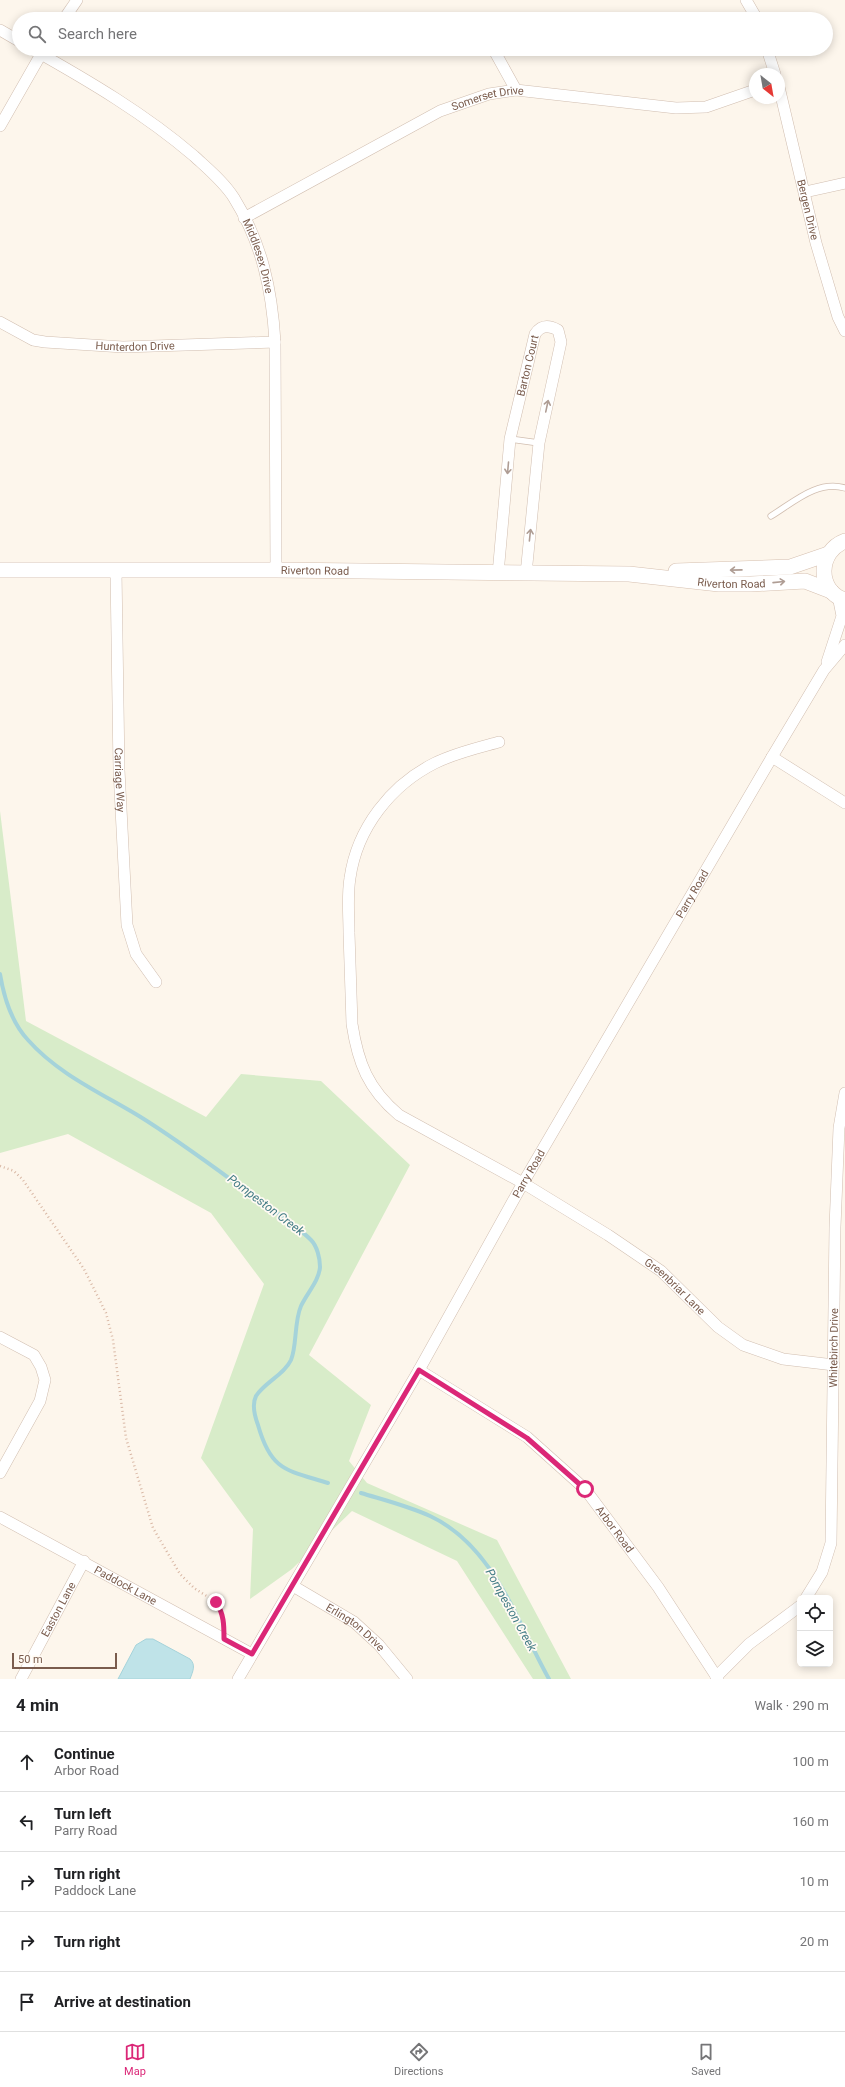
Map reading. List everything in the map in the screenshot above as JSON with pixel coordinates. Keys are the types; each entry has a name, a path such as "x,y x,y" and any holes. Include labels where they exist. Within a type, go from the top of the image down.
{"main road":[{"path":"838,596 825,581 823,572 824,563 836,547 845,527"},
{"name":"Riverton Road","path":"0,570 276,570 498,574 629,574 790,567 836,547"},
{"name":"Riverton Road","path":"629,574 719,584 805,581 838,596"}],"street":[{"path":"69,12 77,0"},
{"path":"746,0 753,12"},
{"path":"0,30 12,37"},
{"path":"0,126 36,56"},
{"name":"Middlesex Drive","path":"47,56 115,98 173,138 211,172 233,198 259,249 268,276 273,304 275,342 276,570"},
{"path":"497,56 516,90"},
{"path":"769,56 773,68"},
{"name":"Somerset Drive","path":"244,218 440,111 490,94 516,90 676,108 706,107 749,92"},
{"name":"Bergen Drive","path":"783,104 816,243 838,317 845,331"},
{"path":"805,192 845,183"},
{"name":"Hunterdon Drive","path":"0,322 33,340 45,342 123,347 275,342"},
{"name":"Barton Court","path":"498,574 510,439 535,334 539,328 545,326 558,330 560,342 539,442 526,574"},
{"name":"Carriage Way","path":"116,571 119,770 127,925 136,954 156,982"},
{"name":"Parry Road","path":"824,670 842,616 838,596"},
{"name":"Parry Road","path":"238,1679 419,1370 523,1183 772,757 824,670 845,645"},
{"name":"Greenbriar Lane","path":"499,742 452,755 415,774 399,786 371,820 354,858 348,896 352,1024 355,1045 366,1077 386,1104 399,1115 523,1183 608,1234 661,1271 718,1327 743,1345 783,1359 834,1365"},
{"path":"772,757 845,803"},
{"name":"Whitebirch Drive","path":"808,1595 822,1572 831,1543 835,1227 839,1128 845,1093"},
{"path":"0,1337 34,1355 41,1367 44,1380 40,1401 0,1473"},
{"name":"Arbor Road","path":"419,1370 527,1438 585,1489 658,1588 717,1678"},
{"name":"Paddock Lane","path":"0,1517 84,1561 252,1654"},
{"name":"Easton Lane","path":"21,1679 84,1561"},
{"name":"Erlington Drive","path":"293,1586 354,1622 378,1645 408,1679"},
{"path":"717,1678 749,1644 797,1608"}],"lane":[{"path":"510,439 539,442"},
{"path":"771,516 813,490 824,486 835,485 845,488"}],"path":[{"path":"0,1166 14,1171 29,1188 68,1244 97,1295 112,1332 126,1438 150,1520 171,1561 180,1574 194,1588 216,1602 221,1610 224,1620 224,1639"}],"green space":[{"path":"0,811 26,1021 206,1117 241,1074 321,1081 410,1165 309,1355 371,1405 349,1461 367,1483 497,1540 571,1679 533,1679 457,1561 352,1511 292,1569 250,1599 253,1529 201,1458 264,1284 211,1213 68,1134 0,1153"}],"water":[{"path":"146,1639 153,1639 190,1659 193,1664 193,1671 190,1679 118,1679 136,1645"}],"waterway":[{"name":"Pompeston Creek","path":"0,974 6,1001 13,1018 22,1033 40,1052 66,1073 139,1116 185,1146 292,1224 305,1234 313,1243 319,1256 320,1267 315,1282 303,1301 299,1312 291,1360 284,1370 256,1396 254,1410 263,1440 275,1460 291,1471 328,1483"},
{"name":"Pompeston Creek","path":"361,1493 422,1512 452,1529 471,1546 502,1587 549,1679"}],"route":[{"path":"216,1602 221,1610 224,1620 224,1639 252,1654 419,1370 527,1438 585,1489"}]}
